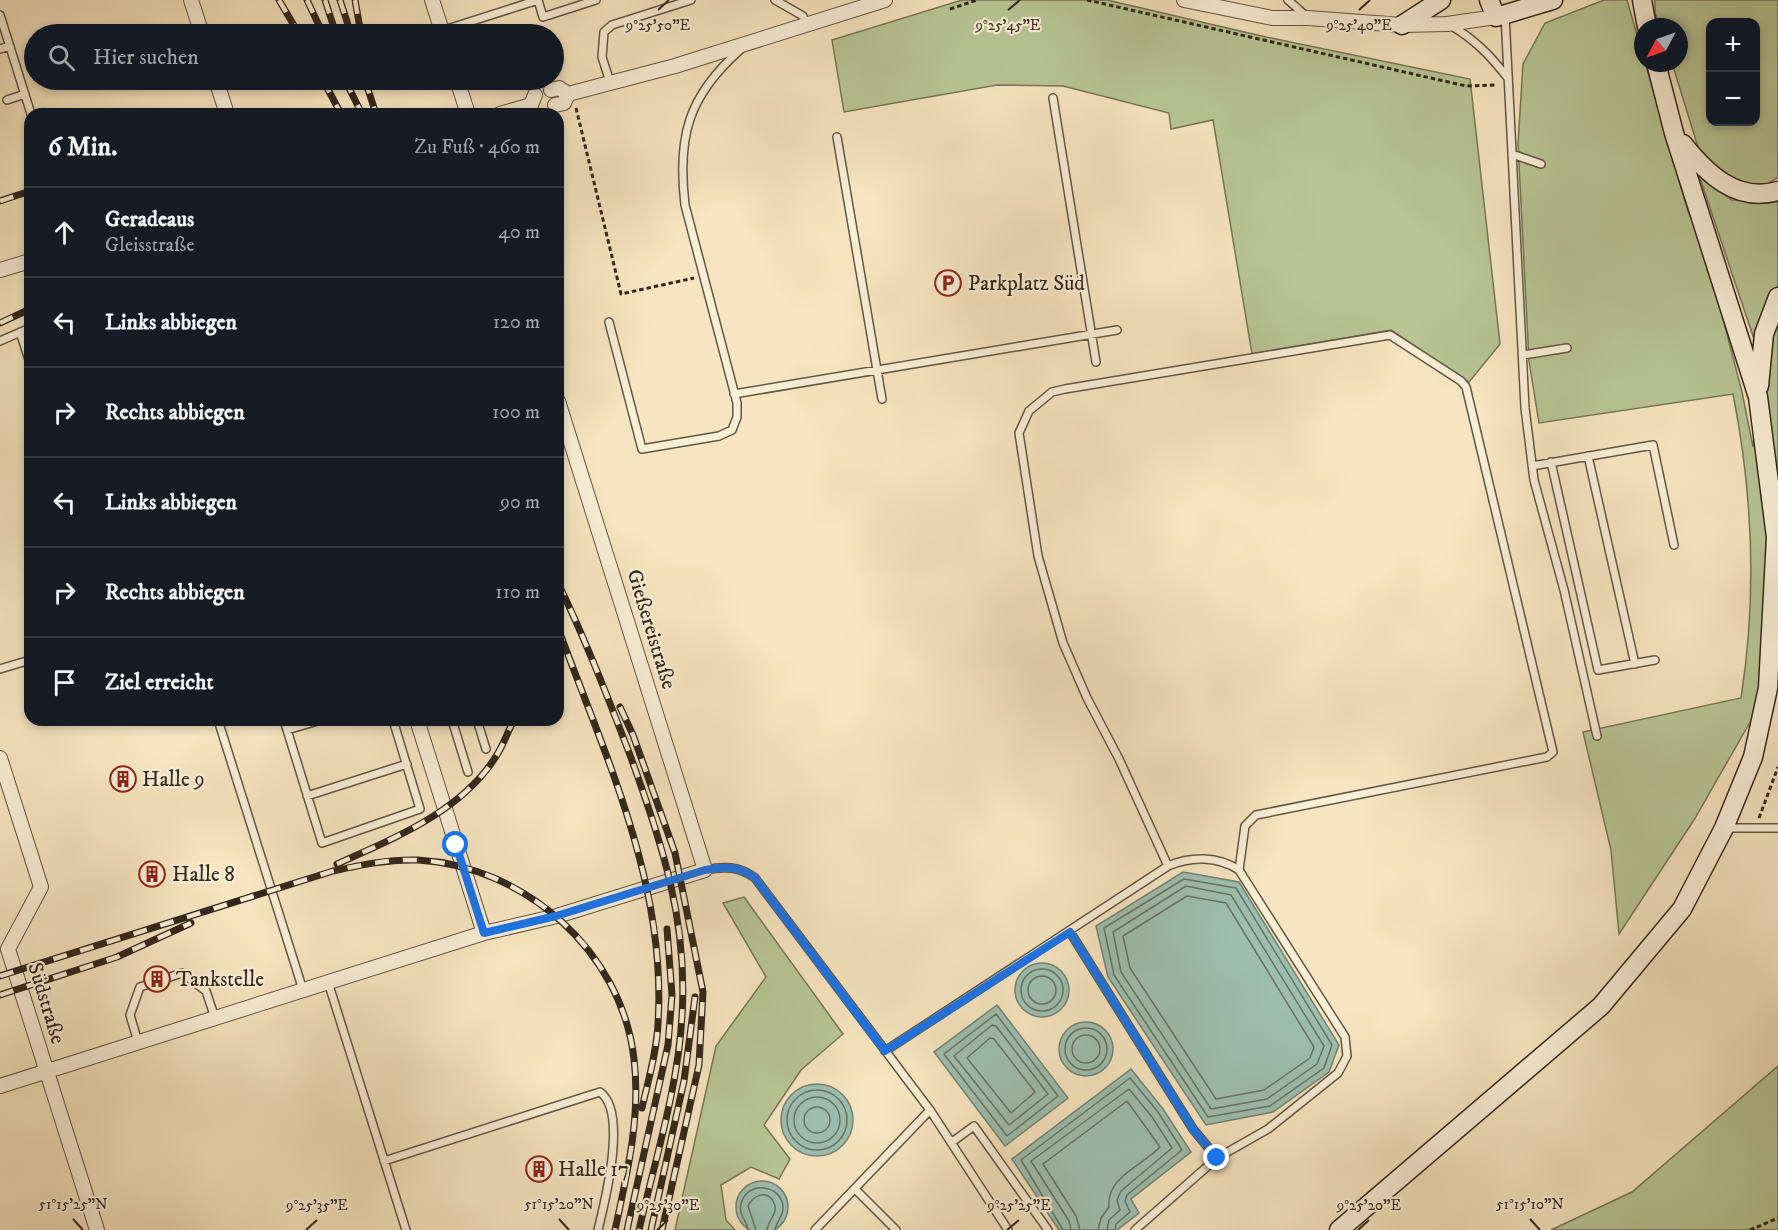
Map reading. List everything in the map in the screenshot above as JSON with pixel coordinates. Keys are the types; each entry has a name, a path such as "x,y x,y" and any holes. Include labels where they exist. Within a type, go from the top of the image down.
{"main road":[{"path":"1402,25 1441,0"},
{"path":"1501,9 1553,0"},
{"path":"1339,1230 1601,1006 1682,909 1724,828 1753,757 1768,688 1776,537 1758,396 1674,133 1658,72"},
{"path":"1674,133 1700,166 1728,187 1761,196 1778,191"},
{"path":"1758,396 1764,334 1778,297"}],"street":[{"path":"191,0 199,24"},
{"path":"432,0 439,24"},
{"path":"563,90 570,93 747,44 885,0"},
{"path":"1184,0 1210,3 1272,18 1308,18 1402,25 1448,24 1501,9"},
{"path":"219,90 225,108"},
{"path":"460,90 466,108"},
{"path":"555,105 564,103 570,93"},
{"path":"519,108 535,103"},
{"path":"0,270 24,263"},
{"name":"Gießereistraße","path":"564,420 705,870"},
{"path":"419,726 484,933"},
{"name":"Südstraße","path":"0,758 41,888 8,949 97,1230"},
{"path":"0,1086 484,933 556,916 705,870"}],"lane":[{"path":"468,24 538,0 543,17 596,0"},
{"path":"610,82 602,57 604,32 612,25 690,0"},
{"path":"775,0 803,16 806,26"},
{"path":"1288,0 1308,18"},
{"path":"1501,9 1508,77 1523,355 1532,466 1597,736"},
{"path":"0,15 29,108"},
{"path":"1448,24 1473,39 1489,53 1508,77"},
{"path":"609,322 642,449 709,439 732,430 737,417 734,394 685,205 681,171 688,120 707,84 747,44"},
{"path":"0,49 10,46"},
{"path":"7,100 25,94"},
{"path":"1053,98 1096,362"},
{"path":"837,137 882,399"},
{"path":"1512,154 1541,164"},
{"path":"0,341 24,330"},
{"path":"734,394 1117,330"},
{"path":"20,332 24,344"},
{"path":"1168,866 1063,643 1038,556 1020,446 1022,422 1039,400 1065,388 1390,335 1461,381 1466,387 1553,752 1547,757 1257,815 1245,826 1239,870"},
{"path":"1523,355 1567,348"},
{"path":"1532,466 1653,445 1674,545"},
{"path":"1588,456 1635,664"},
{"path":"1551,462 1598,670 1656,660"},
{"path":"0,669 24,662"},
{"path":"220,726 303,990"},
{"path":"286,726 322,843 420,809 395,726"},
{"path":"287,730 301,726"},
{"path":"454,726 468,772"},
{"path":"479,726 486,750"},
{"path":"307,796 406,764"},
{"path":"1724,828 1778,828"},
{"path":"885,1051 1168,866 1194,858 1212,860 1239,870 1345,1037 1347,1056 1338,1074 1317,1092 1268,1129 1217,1158 1135,1230"},
{"path":"705,870 724,866 747,872 755,878 930,1110 1008,1230"},
{"path":"1070,932 1193,1129 1217,1158"},
{"path":"138,1042 130,1015 140,987 182,973 206,991 215,1018"},
{"path":"328,982 406,1230"},
{"path":"384,1161 600,1092 606,1098 613,1118 613,1137 608,1189 598,1230"},
{"path":"815,1230 930,1110"},
{"path":"952,1142 974,1126 1048,1230"},
{"path":"855,1189 896,1230"}],"path":[{"path":"951,9 977,0"},
{"path":"1087,0 1466,86 1508,86"},
{"path":"570,93 621,294 704,276"},
{"path":"1755,828 1778,767"},
{"path":"1750,1230 1778,1218"}],"green space":[{"path":"962,0 1107,0 1266,37 1470,79 1500,344 1469,382 1391,330 1252,354 1213,120 1171,129 1169,113 1063,86 997,85 844,112 832,40"},
{"path":"1604,0 1627,0 1634,24 1634,72 1648,72 1688,211 1704,246 1742,392 1753,447 1759,385 1757,348 1699,175 1732,200 1771,201 1778,199 1778,683 1767,678 1757,710 1694,820 1619,934 1611,850 1583,732 1741,698 1751,584 1749,508 1733,394 1539,423 1529,361 1518,144 1523,64 1545,23"},
{"path":"1655,0 1778,0 1778,177 1763,187 1745,186 1702,160 1675,72 1688,72 1688,18 1657,18"},
{"path":"744,897 843,1034 801,1070 764,1125 790,1159 779,1179 751,1167 721,1185 726,1220 735,1230 675,1230 716,1046 766,977 723,903"},
{"path":"1778,1066 1778,1230 1551,1230 1632,1192"}],"water":[{"path":"1183,872 1239,882 1339,1045 1329,1072 1273,1112 1206,1125 1108,977 1096,926"},
{"path":"1037,963 1047,963 1057,967 1065,975 1069,990 1065,1005 1057,1013 1047,1017 1037,1017 1027,1013 1019,1005 1015,995 1015,985 1019,975 1027,967"},
{"path":"997,1005 1068,1098 1005,1146 934,1052"},
{"path":"1081,1022 1091,1022 1101,1026 1109,1034 1113,1049 1109,1064 1101,1072 1091,1076 1081,1076 1071,1072 1063,1064 1059,1054 1059,1044 1063,1034 1071,1026"},
{"path":"1131,1069 1163,1109 1191,1152 1131,1199 1139,1213 1117,1230 1059,1230 1012,1159"},
{"path":"817,1084 831,1087 843,1094 850,1106 853,1120 850,1134 843,1146 831,1153 817,1156 803,1153 791,1146 784,1134 781,1120 784,1106 791,1094 803,1087"},
{"path":"757,1181 767,1181 777,1185 784,1192 788,1202 788,1212 784,1222 772,1231 747,1229 740,1222 736,1212 736,1202 740,1192 747,1185"}],"railway":[{"path":"279,0 293,24"},
{"path":"307,0 318,24"},
{"path":"325,0 333,24"},
{"path":"340,0 348,24"},
{"path":"355,0 359,24"},
{"path":"328,90 338,108"},
{"path":"350,90 359,108"},
{"path":"368,90 374,108"},
{"path":"0,201 24,193"},
{"path":"0,323 24,312"},
{"path":"564,596 630,755 652,820 670,883 681,948 682,1016 676,1070 639,1230"},
{"path":"564,644 629,821 643,871 653,921 658,971 658,1023 654,1055 642,1108"},
{"path":"620,707 633,735 675,853 703,992 699,1065 662,1230"},
{"path":"337,864 404,833 447,807 484,773 498,753 511,726"},
{"path":"0,976 333,871 386,861 418,860 458,866 495,879 530,897 562,922 589,951 610,984 626,1020 634,1059 636,1102 632,1145 615,1230"},
{"path":"0,995 117,957 191,923"},
{"path":"627,1230 668,1045 672,995 667,929"},
{"path":"651,1230 684,1081 695,997"}],"place":[{"name":"Parkplatz Süd","path":"948,283"},
{"name":"Halle 9","path":"123,779"},
{"name":"Halle 8","path":"152,874"},
{"name":"Tankstelle","path":"157,979"},
{"name":"Halle 17","path":"539,1169"}],"route":[{"path":"456,845 484,933 556,916 705,870 724,866 747,872 755,878 885,1051 1070,932 1193,1129 1217,1158"}]}
